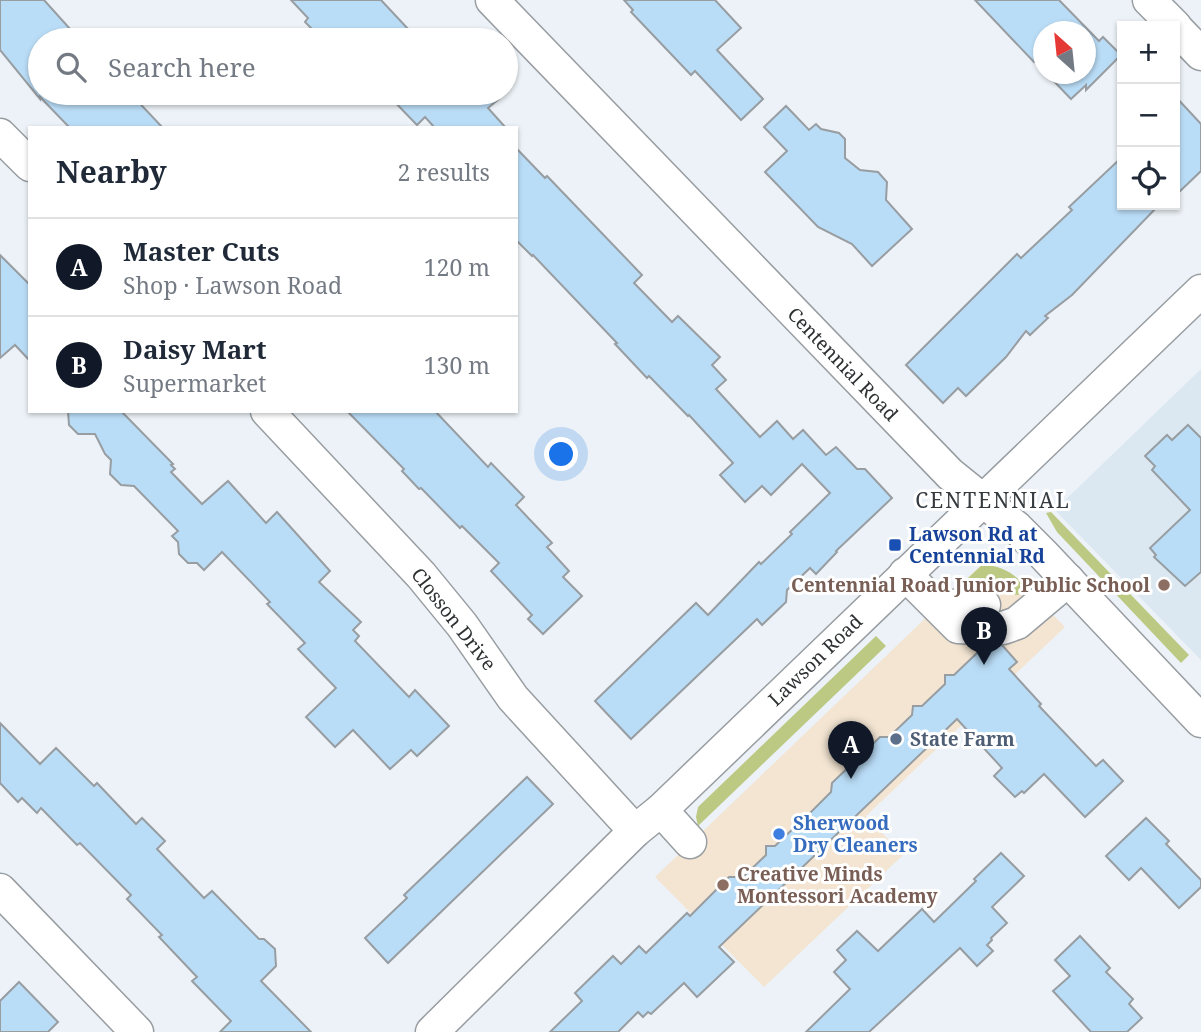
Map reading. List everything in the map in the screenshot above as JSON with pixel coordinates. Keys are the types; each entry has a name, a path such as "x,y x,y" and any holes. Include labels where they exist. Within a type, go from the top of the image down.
{"street":[{"name":"Centennial Road","path":"492,0 950,474 1017,528 1201,721"},
{"path":"1149,0 1170,21"},
{"path":"1180,31 1201,54"},
{"path":"0,135 28,164"},
{"name":"Lawson Road","path":"432,1032 635,831 1197,302"},
{"name":"Closson Drive","path":"269,413 421,575 462,625 513,698 635,831"},
{"path":"905,574 945,613 958,605 1017,623 1068,580"},
{"path":"660,810 690,842"},
{"path":"0,890 137,1032"}],"shaded area":[{"name":"Centennial Road Junior Public School","path":"1201,369 1201,660 1055,510"},
{"path":"990,565 1011,573 1065,627 866,816 903,855 764,987 655,877 980,566"}],"green space":[{"path":"1051,512 1189,655 1181,663 1057,532 1046,513"},
{"path":"982,565 1008,572 1029,590 1024,595 952,593"},
{"path":"876,636 886,646 698,826 698,807"}],"building":[{"path":"0,0 44,0 69,28 28,28 28,84 0,50"},
{"path":"291,0 381,0 407,28 311,28 305,22 308,18"},
{"path":"624,0 715,0 741,28 717,50 763,99 741,120 695,71 691,75 631,12 633,10"},
{"path":"975,0 1059,0 1079,21 1033,21 1033,61"},
{"path":"1103,37 1117,51 1117,59 1096,80 1096,38 1099,41"},
{"path":"1057,84 1092,84 1086,90 1086,85 1071,99"},
{"path":"1180,101 1201,124 1201,171 1180,191"},
{"path":"48,105 141,105 161,126 68,126"},
{"path":"398,105 492,105 488,108 504,126 433,126 425,117 417,125"},
{"path":"786,106 809,130 816,124 821,129 839,133 845,139 845,158 860,170 878,172 887,182 886,200 912,229 872,266 852,244 818,227 765,172 787,151 764,127"},
{"path":"518,150 545,178 547,176 642,275 634,283 672,322 678,316 720,357 712,365 726,380 716,389 760,437 777,421 793,439 803,430 826,455 836,447 857,469 865,469 892,498 836,551 816,574 810,568 787,590 786,602 762,625 757,619 631,739 595,701 696,603 708,615 759,562 761,564 792,534 790,532 830,493 802,464 771,495 762,486 745,502 720,475 733,463 689,415 649,376 647,378 615,344 617,343 518,242"},
{"path":"1117,162 1117,210 1154,210 1072,295 1045,316 1048,318 1030,335 1026,331 1006,357 966,396 958,388 943,403 906,365 1017,254 1021,258 1072,210 1069,207"},
{"path":"0,255 28,283 28,359 15,345 0,358"},
{"path":"68,413 123,413 173,464 171,465 175,469 171,472 202,504 228,481 266,523 277,512 330,571 319,582 361,622 353,630 359,636 355,641 409,697 415,690 449,726 417,756 411,750 390,769 353,730 335,747 306,717 336,688 298,649 305,643 222,552 204,570 197,563 188,563 179,554 178,542 172,536 178,531 134,486 121,485 110,474 111,460 95,434 78,434 69,425"},
{"path":"349,413 437,413 488,467 491,463 524,497 516,505 552,543 547,547 569,571 563,577 582,596 543,634 528,619 532,615 491,571 499,563 419,489 402,471 404,469"},
{"path":"1188,425 1201,438 1201,572 1185,586 1154,557 1156,555 1150,548 1190,510 1152,470 1155,466 1145,456 1167,435 1172,440"},
{"path":"990,641 1003,646 1017,662 1009,669 1041,704 1039,706 1096,766 1103,760 1123,781 1085,817 1044,774 1024,793 1022,791 1015,797 994,776 1002,768 957,719 719,947 734,962 697,997 684,983 651,1014 648,1012 643,1017 638,1012 618,1032 550,1032 582,1001 575,993 613,956 621,964 639,946 646,953 687,913 690,916 729,877 743,877 766,855 766,846 775,846 799,823 799,815 808,815 831,792 832,783 880,737 889,737 912,715 913,706 922,706 945,684 945,675 954,675 977,653 977,646"},
{"path":"0,723 40,764 56,748 94,786 97,783 136,824 142,818 165,841 157,849 204,898 212,891 259,939 264,939 275,949 276,966 261,981 311,1032 220,1032 231,1021 192,981 197,977 127,899 131,895 41,808 37,813 22,798 18,802 0,783"},
{"path":"527,777 553,804 388,963 365,938 407,898 404,895"},
{"path":"1146,818 1169,841 1166,844 1201,880 1201,887 1179,908 1141,868 1129,880 1106,856"},
{"path":"1001,853 1024,876 992,907 1007,923 987,945 993,951 977,966 960,948 869,1032 806,1032 850,989 834,972 846,960 837,950 857,931 878,951 922,909 934,922"},
{"path":"1080,936 1110,968 1106,972 1133,999 1129,1004 1142,1018 1127,1032 1091,1032 1053,991 1070,976 1055,960"},
{"path":"19,982 58,1022 48,1032 0,1032 0,1001"}],"place":[{"name":"Lawson Rd at Centennial Rd","path":"895,545"},
{"name":"Centennial Road Junior Public School","path":"1164,585"},
{"name":"Daisy Mart","path":"984,665"},
{"name":"State Farm","path":"896,739"},
{"name":"Master Cuts","path":"851,779"},
{"name":"Sherwood Dry Cleaners","path":"779,834"},
{"name":"Creative Minds Montessori Academy","path":"723,885"}],"district":[{"name":"CENTENNIAL","path":"993,501"}]}
